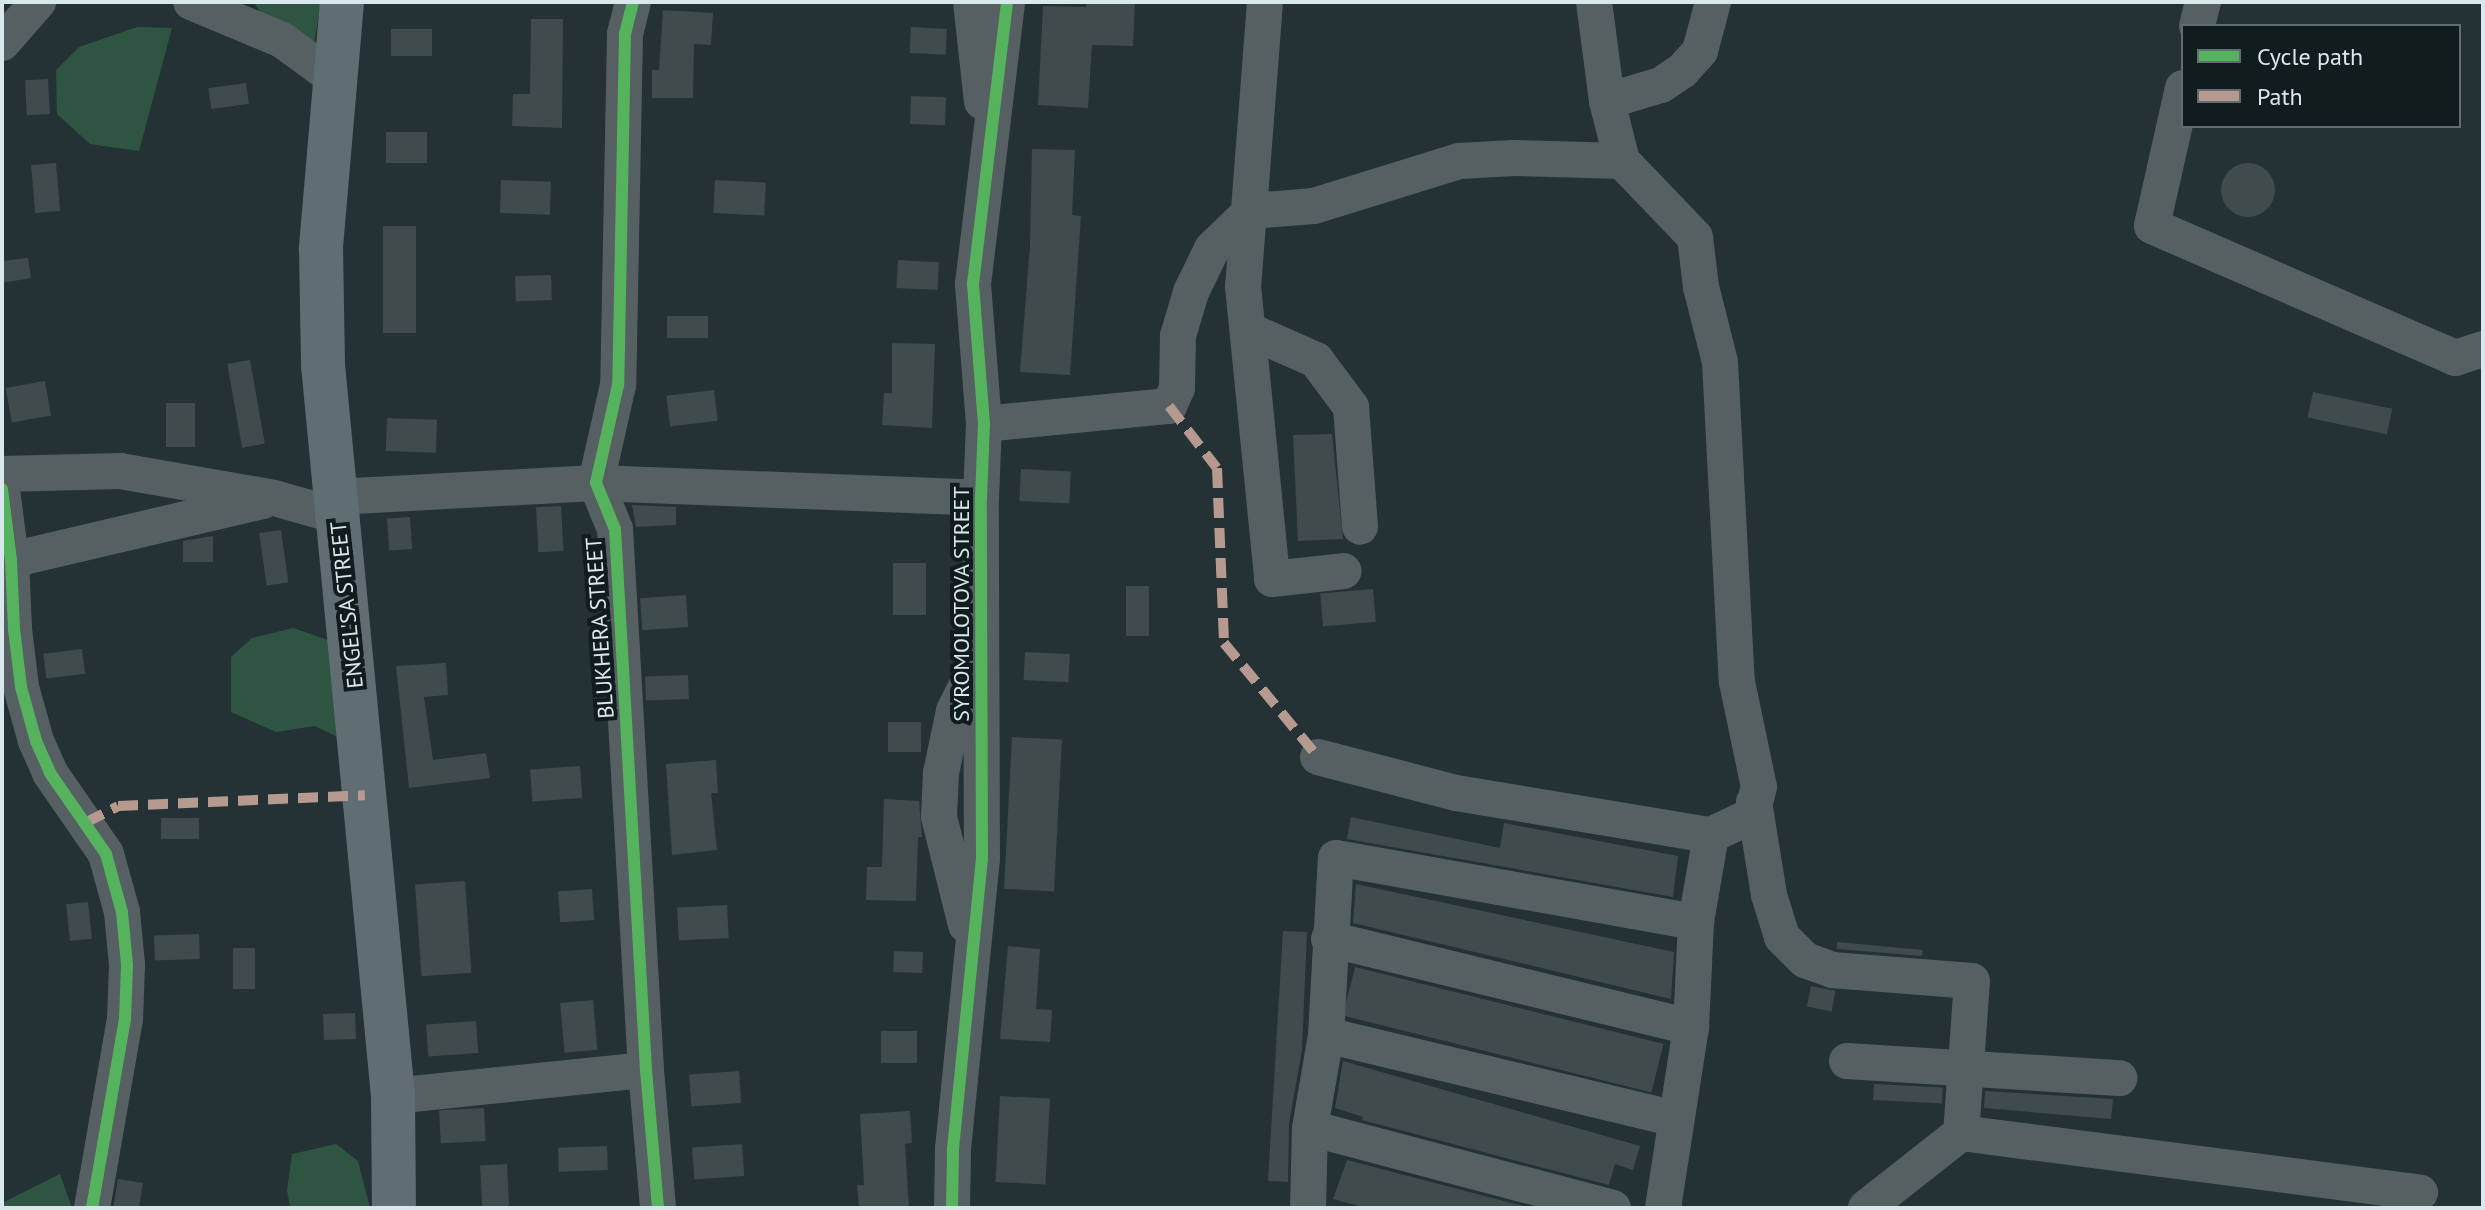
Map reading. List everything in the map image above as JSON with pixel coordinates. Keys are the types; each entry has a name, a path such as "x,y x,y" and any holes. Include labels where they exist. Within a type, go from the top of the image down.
{"main road":[{"name":"ENGEL'SA STREET","path":"342,2 321,249 323,365 393,1096 394,1208"}],"street":[{"path":"2,43 38,2"},
{"path":"191,2 282,40 335,79"},
{"path":"596,483 618,385 625,33 633,2"},
{"path":"971,2 978,83 991,146"},
{"name":"SYROMOLOTOVA STREET","path":"952,1208 953,1149 982,859 981,498 984,424 973,284 1007,2"},
{"path":"1265,2 1243,286 1272,579 1344,571"},
{"path":"1318,757 1456,793 1711,835 1751,816 1759,787 1737,682 1720,362 1701,287 1695,237 1622,161 1607,101 1594,2"},
{"path":"1607,101 1661,85 1682,71 1700,51 1713,2"},
{"path":"2198,24 2203,2"},
{"path":"2181,97 2152,226 2455,358 2483,349"},
{"path":"984,424 1169,406 1177,388 1178,336 1191,292 1212,249 1251,211 1314,206 1459,161 1514,158 1622,161"},
{"path":"1248,330 1316,360 1351,407 1360,527"},
{"path":"2,474 120,471 337,507 596,483 981,498"},
{"path":"120,471 141,532"},
{"name":"BLUKHERA STREET","path":"596,483 615,529 646,1070 658,1208"},
{"path":"2,489 11,560 15,644 21,687 36,741 50,773 106,854 122,912 127,965 125,1019 92,1208"},
{"path":"11,560 141,532 274,498"},
{"path":"1754,802 1769,895 1782,937 1805,960 1832,970 1972,981 1961,1133"},
{"path":"1663,1208 1691,1027 1696,922 1711,835"},
{"path":"1308,1208 1310,1128 1326,1035 1329,939 1336,858 1696,922"},
{"path":"1329,939 1691,1027"},
{"path":"1326,1035 1676,1119"},
{"path":"1847,1061 2119,1078"},
{"path":"393,1096 646,1070"},
{"path":"1310,1128 1613,1208"},
{"path":"1866,1208 1961,1133 2420,1193"}],"green space":[{"path":"253,2 321,2 314,44 270,25"},
{"path":"137,27 172,28 139,151 90,144 57,114 56,70 79,47"},
{"path":"293,628 331,641 346,741 315,726 276,732 231,712 231,657 252,638"},
{"path":"336,1144 358,1161 370,1208 290,1208 287,1190 292,1154"},
{"path":"60,1174 72,1208 2,1208 2,1203"}],"building":[{"path":"1086,2 1135,2 1133,46 1092,45 1088,108 1038,105 1043,6 1086,7"},
{"path":"663,10 713,13 711,45 694,44 693,98 652,98 652,70 659,70"},
{"path":"531,19 563,19 562,128 512,126 513,94 530,94"},
{"path":"911,27 947,29 946,55 910,53"},
{"path":"391,29 432,29 432,56 391,56"},
{"path":"48,79 50,114 27,115 25,80"},
{"path":"246,83 249,104 211,109 208,88"},
{"path":"911,96 946,97 945,125 910,124"},
{"path":"386,132 427,132 427,163 386,163"},
{"path":"1032,149 1075,150 1072,215 1081,216 1070,375 1020,372 1030,245"},
{"path":"56,163 60,211 35,213 31,165"},
{"path":"2248,163 2267,171 2275,190 2267,209 2248,217 2229,209 2221,190 2229,171"},
{"path":"501,180 551,182 550,215 500,213"},
{"path":"715,180 766,183 764,216 713,213"},
{"path":"383,226 416,226 416,333 383,333"},
{"path":"28,258 31,278 2,283 2,261"},
{"path":"898,260 939,262 937,290 897,288"},
{"path":"551,275 552,300 516,301 515,276"},
{"path":"667,316 708,316 708,338 667,338"},
{"path":"892,343 935,344 932,428 882,425 884,393 892,393"},
{"path":"250,360 265,444 242,448 227,364"},
{"path":"45,381 51,415 12,422 6,388"},
{"path":"714,390 718,421 670,427 666,396"},
{"path":"2313,392 2392,409 2387,434 2308,417"},
{"path":"166,403 195,403 195,447 166,447"},
{"path":"387,418 437,420 436,453 386,451"},
{"path":"1332,434 1343,539 1298,541 1293,435"},
{"path":"1021,469 1071,472 1069,504 1019,501"},
{"path":"632,505 676,507 676,525 636,527"},
{"path":"561,506 563,551 538,552 536,507"},
{"path":"410,517 412,549 389,551 387,519"},
{"path":"281,530 288,582 267,586 259,533"},
{"path":"213,536 213,562 183,562 183,541"},
{"path":"893,563 926,563 926,615 893,615"},
{"path":"1126,586 1149,586 1149,636 1126,636"},
{"path":"1373,589 1376,622 1323,626 1320,594"},
{"path":"686,595 688,627 642,630 640,598"},
{"path":"82,649 85,674 46,679 43,654"},
{"path":"1025,652 1070,654 1068,682 1024,680"},
{"path":"446,663 448,695 424,697 433,760 486,753 490,778 409,788 396,666"},
{"path":"688,675 689,699 646,700 645,677"},
{"path":"888,722 921,722 921,752 888,752"},
{"path":"1012,737 1062,740 1054,891 1004,889"},
{"path":"716,760 718,793 711,793 717,850 672,855 666,764"},
{"path":"580,766 582,798 532,801 530,769"},
{"path":"884,799 919,801 922,837 918,837 916,901 866,900 867,867 882,867"},
{"path":"1351,817 1500,848 1504,823 1678,856 1673,897 1347,839"},
{"path":"161,818 199,818 199,839 161,839"},
{"path":"465,881 471,973 422,976 415,884"},
{"path":"1356,884 1674,952 1671,999 1353,923"},
{"path":"592,889 594,920 560,922 558,891"},
{"path":"88,902 92,939 70,941 66,904"},
{"path":"727,905 729,938 679,941 677,908"},
{"path":"1283,931 1307,932 1302,1050 1289,1124 1288,1182 1268,1181"},
{"path":"199,934 200,959 155,961 154,936"},
{"path":"1837,942 1923,950 1922,956 1837,949"},
{"path":"1008,946 1040,949 1036,1009 1052,1010 1050,1042 1000,1039"},
{"path":"233,948 255,948 255,989 233,989"},
{"path":"894,951 923,952 922,973 893,972"},
{"path":"1355,967 1664,1044 1651,1092 1343,1016"},
{"path":"1811,986 1836,991 1832,1011 1807,1007"},
{"path":"593,1000 597,1050 564,1053 560,1003"},
{"path":"355,1013 356,1039 324,1040 323,1014"},
{"path":"476,1021 478,1053 428,1056 426,1024"},
{"path":"881,1031 917,1031 917,1063 881,1063"},
{"path":"1343,1061 1640,1146 1633,1170 1615,1164 1609,1185 1362,1120 1363,1117 1335,1108"},
{"path":"739,1071 741,1103 691,1106 689,1074"},
{"path":"1874,1084 1943,1088 1942,1104 1873,1100"},
{"path":"1985,1091 2113,1099 2111,1119 1984,1108"},
{"path":"1000,1096 1050,1099 1045,1184 995,1182"},
{"path":"484,1108 486,1141 441,1143 439,1110"},
{"path":"910,1111 912,1143 905,1144 909,1208 859,1208 857,1185 864,1185 860,1114"},
{"path":"742,1144 744,1176 694,1179 692,1147"},
{"path":"607,1146 608,1170 559,1172 558,1148"},
{"path":"1347,1160 1531,1208 1366,1208 1333,1199"},
{"path":"507,1164 509,1208 482,1208 480,1165"},
{"path":"118,1179 143,1183 139,1208 113,1208"}],"marked path":[{"path":"1169,406 1217,468 1224,643 1318,757"},
{"path":"85,823 118,806 365,795"}],"cycle path":[{"path":"633,2 625,33 618,385 596,483 615,529 646,1070 658,1208"},
{"path":"952,1208 953,1149 982,859 981,498 984,424 973,284 1007,2"},
{"path":"2,489 21,687 36,741 50,773 106,854 122,912 127,965 125,1019 92,1208"}]}
